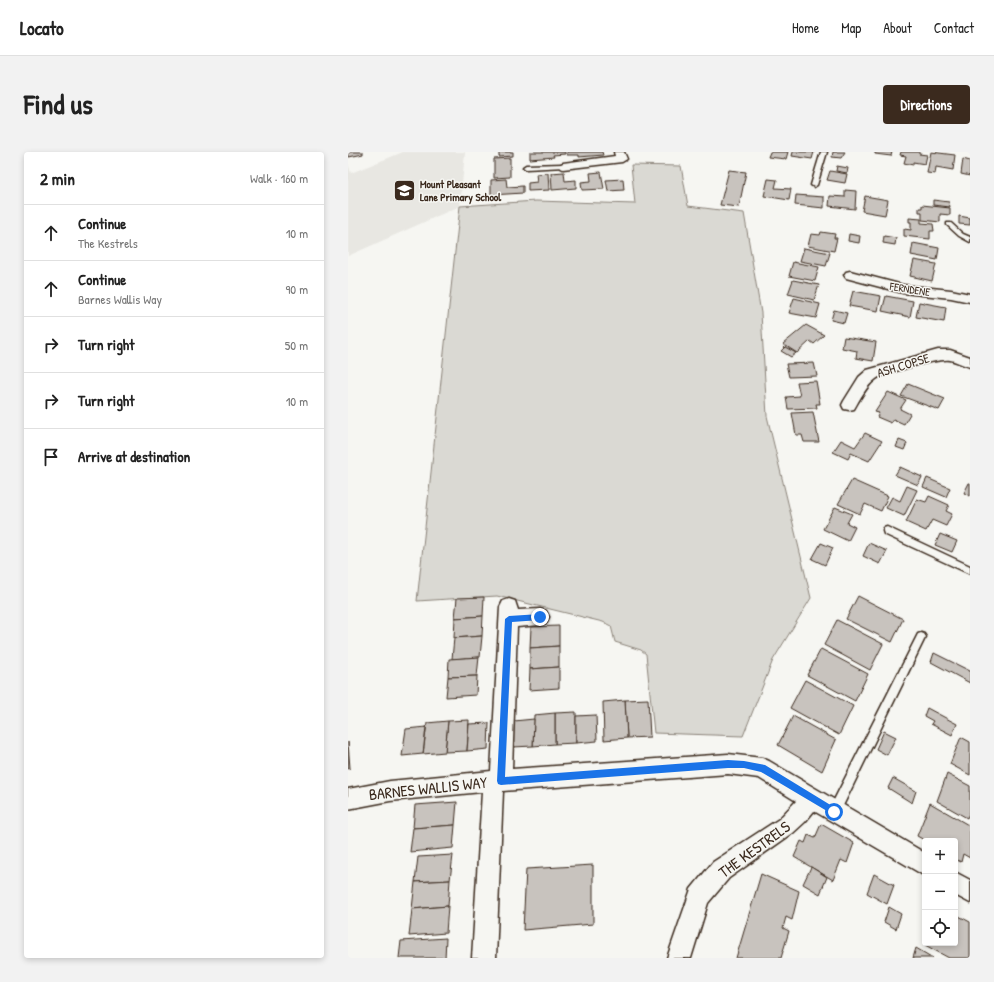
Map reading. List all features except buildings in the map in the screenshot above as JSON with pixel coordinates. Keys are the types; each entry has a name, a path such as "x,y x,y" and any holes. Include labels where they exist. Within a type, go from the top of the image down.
{"street":[{"path":"563,166 622,159 619,152"},
{"name":"FERNDENE","path":"850,276 903,290 951,294 970,298"},
{"name":"ASH COPSE","path":"849,405 864,381 872,374 883,370 938,355 950,355 970,362"},
{"path":"484,958 509,613 540,617"},
{"name":"BARNES WALLIS WAY","path":"348,799 390,791 497,781 728,764 762,768 811,798"},
{"path":"811,798 922,863"},
{"name":"THE KESTRELS","path":"679,958 699,897 721,870 786,826 798,815 811,798"},
{"path":"958,885 970,892"}],"lane":[{"path":"814,184 824,152"},
{"path":"526,167 563,166"},
{"path":"949,224 961,235 970,240"},
{"path":"887,531 970,570"},
{"path":"834,812 921,637"}],"shaded area":[{"name":"Mount Pleasant Lane Primary School","path":"403,152 465,152 460,206 348,256 348,164 351,173"},
{"path":"631,165 681,166 688,206 744,213 761,313 767,416 811,598 773,660 743,736 654,733 646,654 641,650 615,642 611,626 603,622 497,596 417,601 460,206 536,201 635,204"}],"place":[{"name":"Mount Pleasant Lane Primary School","path":"405,190"}],"route":[{"path":"540,617 509,619 501,781 728,764 744,765 762,768 834,812"}]}
